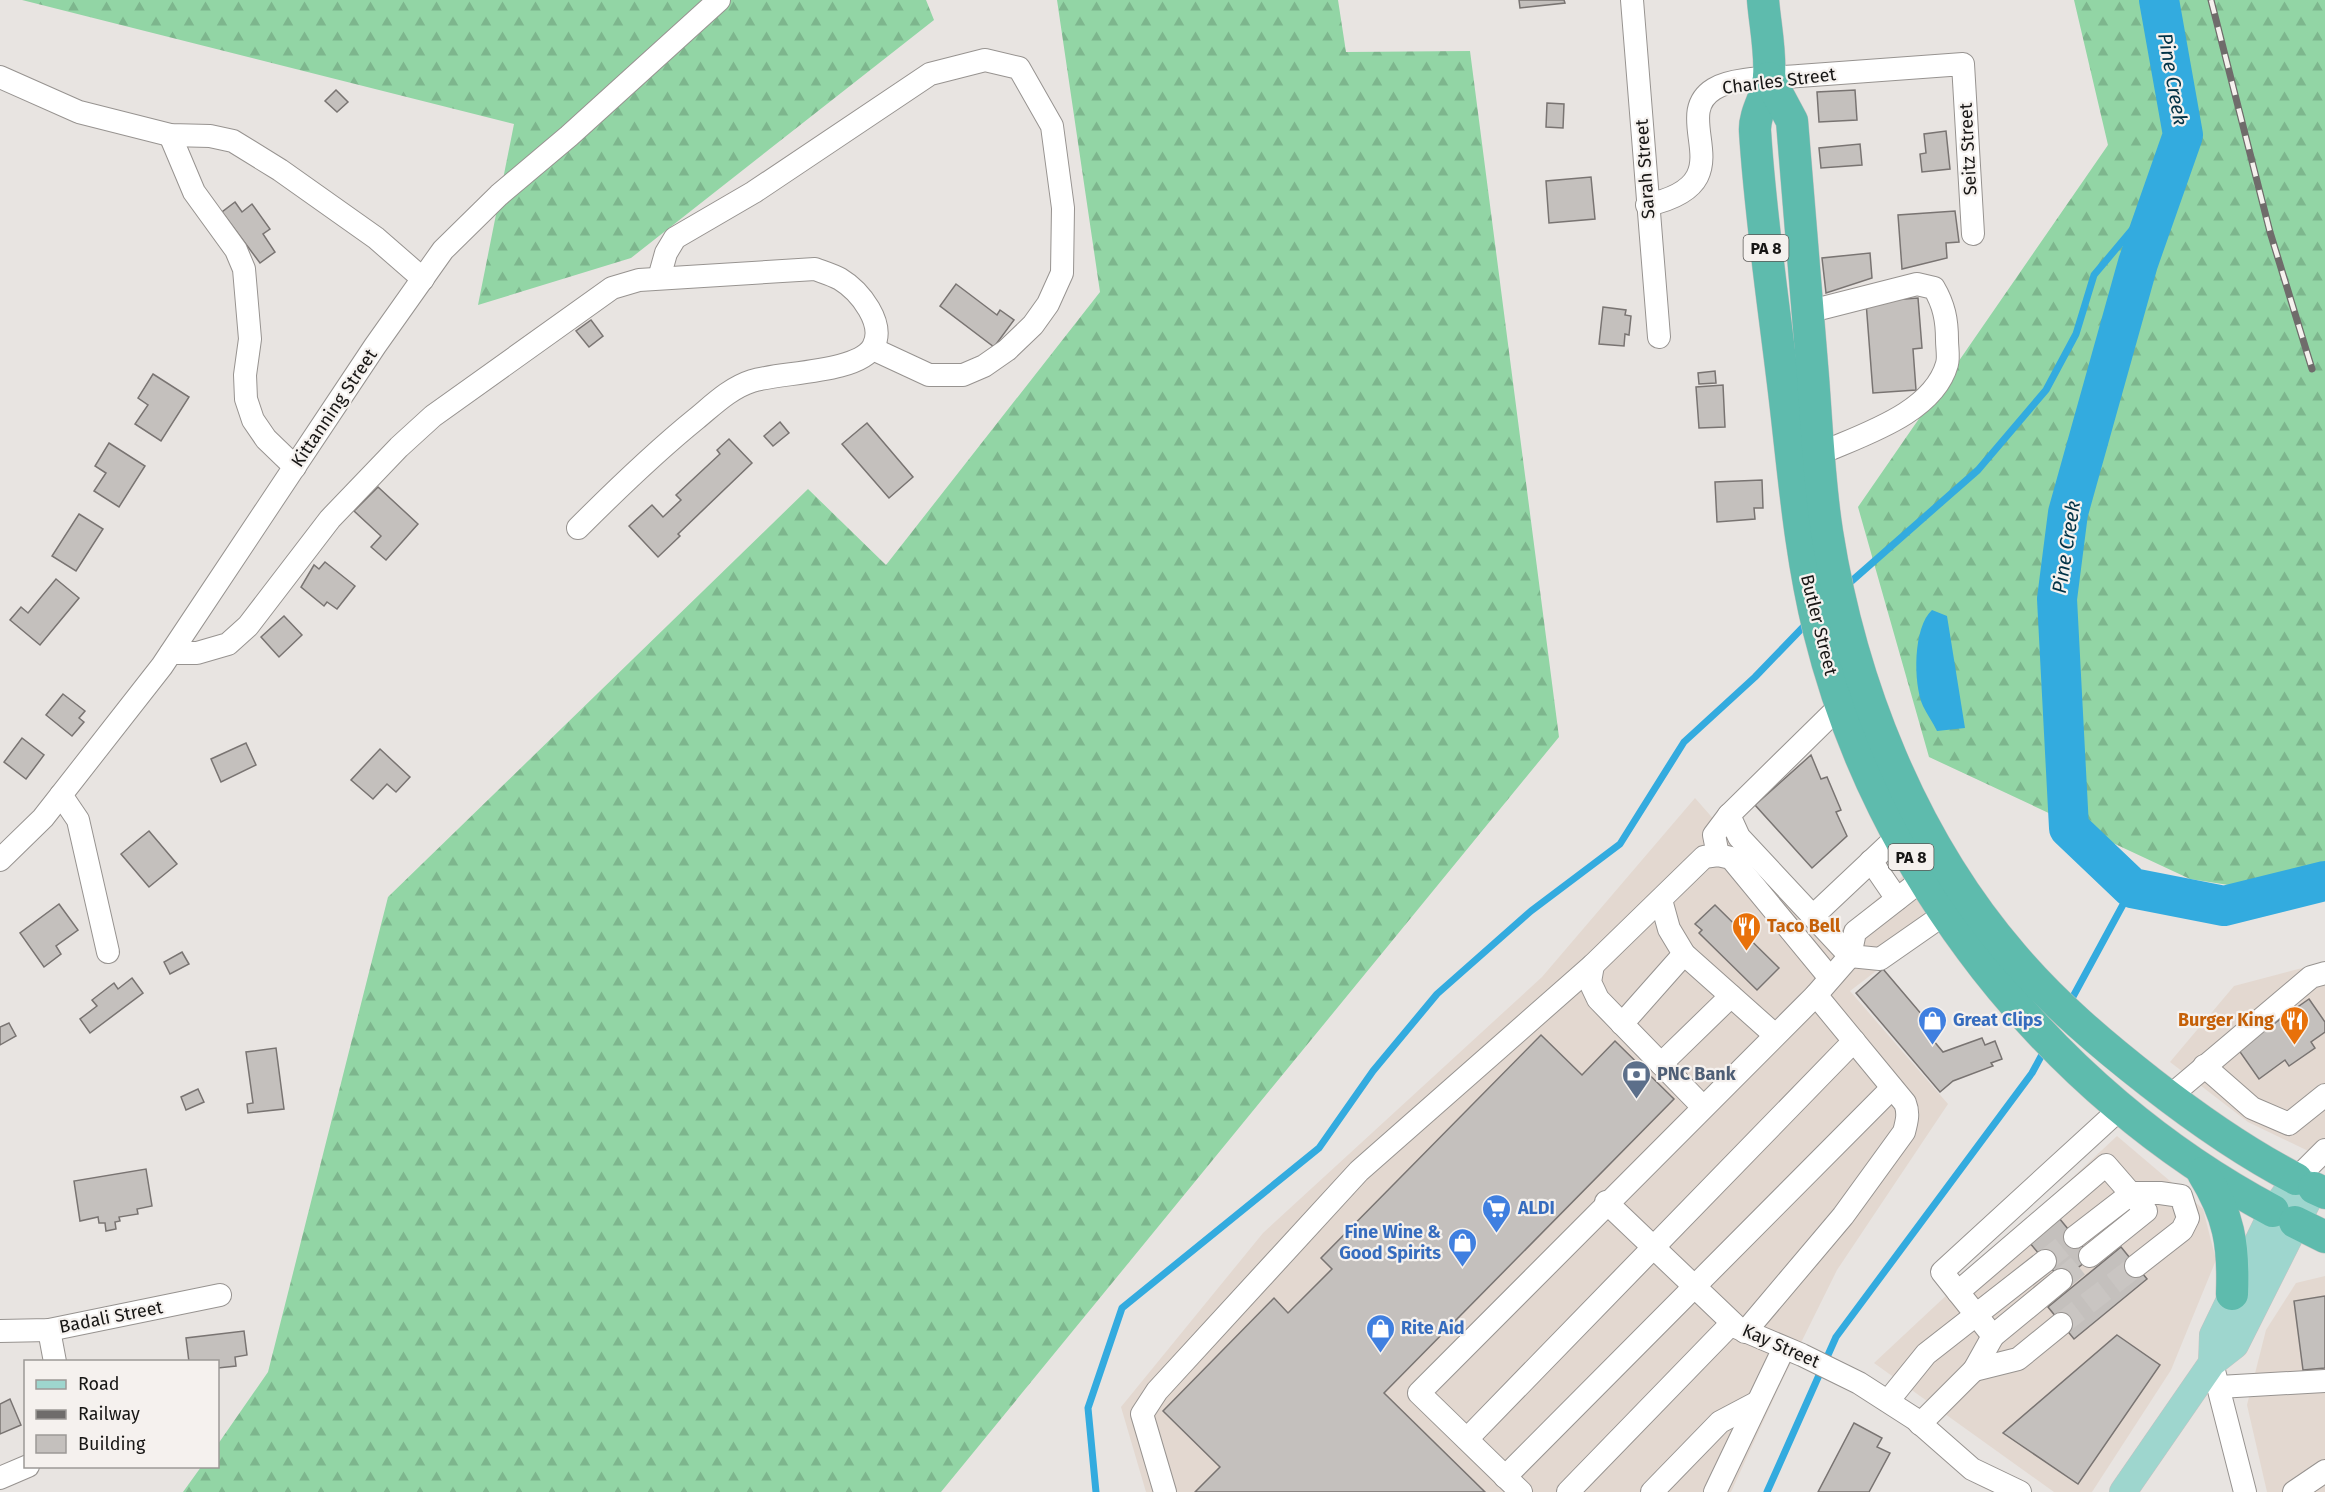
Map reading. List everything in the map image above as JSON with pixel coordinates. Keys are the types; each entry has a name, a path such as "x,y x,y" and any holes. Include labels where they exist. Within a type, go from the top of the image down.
{"highway":[{"name":"Butler Street","path":"1763,0 1769,78 1754,124 1762,216 1802,557 1831,673 1872,780 1923,879 1990,974 2028,1020 2111,1099"},
{"name":"Butler Street","path":"1769,78 1792,121 1827,532 1854,651 1893,759 1947,864 2012,955 2050,997 2128,1065 2169,1097"},
{"name":"PA 8","path":"2169,1097 2221,1135 2315,1184"},
{"name":"PA 8","path":"2111,1099 2199,1167 2284,1217 2325,1237"},
{"path":"2199,1167 2226,1218 2232,1250 2232,1294"}],"main road":[{"path":"2216,1375 2213,1335 2232,1294 2284,1217 2315,1184"},
{"path":"2123,1492 2216,1375 2235,1346 2284,1217"}],"street":[{"name":"Kittanning Street","path":"0,860 43,819 171,653 443,250 499,195 569,136 719,0"},
{"name":"Sarah Street","path":"1632,0 1659,338"},
{"path":"660,278 666,253 675,238 773,180 930,74 985,60 1019,69 1052,126 1063,208 1062,273 1048,304 1033,325 1007,350 984,366 963,375 929,375 873,349"},
{"name":"Charles Street","path":"1647,205 1680,195 1696,181 1701,167 1700,108 1709,92 1728,83 1962,64"},
{"name":"Seitz Street","path":"1962,64 1973,234"},
{"path":"0,77 79,112 170,135 210,136 233,141 280,170 376,238 423,279"},
{"path":"170,135 194,192 236,250 244,269 250,339 245,375 246,399 253,420 266,440 295,467"},
{"path":"171,653 197,652 228,644 248,626 330,519 433,416 612,288 660,278 815,269 841,279 859,296 874,318 878,334 873,349 854,363 752,381 727,393 656,451 578,528"},
{"path":"1808,312 1917,284 1934,288 1943,303 1947,324 1948,362 1938,382 1909,412 1873,432 1819,454"},
{"path":"1718,855 1714,835 1729,815 1842,705"},
{"path":"61,795 78,820 108,952"},
{"path":"1729,815 1738,837 1850,956 1880,959 1946,913"},
{"path":"1812,916 1899,835"},
{"path":"1165,1492 1142,1414 1156,1390 1359,1171 1593,965 1704,857 1718,855 1731,858 1823,986 1854,1041 1908,1111 1904,1132 1843,1216 1738,1328 1568,1492"},
{"path":"1871,861 1897,899"},
{"path":"1892,1088 1694,1288 1513,1484 1419,1393 1606,1202 1823,986 1850,956 1855,932 1923,879"},
{"path":"1661,900 1669,929 1684,954 1775,1035"},
{"path":"1622,1024 1684,954"},
{"path":"1593,965 1590,982 1598,999 1703,1107"},
{"path":"2169,1097 2310,977 2325,973"},
{"path":"1661,1064 1731,996"},
{"path":"1467,1439 1652,1246 1854,1041"},
{"path":"2204,1066 2253,1108 2289,1124 2325,1095"},
{"path":"1993,1336 1942,1272 2111,1099"},
{"path":"2315,1184 2325,1150"},
{"path":"1958,1292 2106,1165 2146,1211 2090,1256"},
{"path":"2075,1237 2132,1193 2181,1196 2188,1218 2182,1230 2136,1266"},
{"name":"Kay Street","path":"1606,1202 1738,1328 1793,1351 1859,1383 1920,1424 1972,1469 2020,1492"},
{"path":"1888,1401 1926,1354 2045,1261"},
{"path":"1920,1424 1974,1370 1993,1336 2061,1280"},
{"name":"Badali Street","path":"0,1331 49,1330 220,1295"},
{"path":"1974,1370 2018,1359 2061,1324"},
{"path":"49,1330 55,1360"},
{"path":"1715,1492 1756,1403 1793,1351"},
{"path":"2246,1492 2216,1375 2325,1381"},
{"path":"1652,1492 1720,1422 1756,1403"},
{"path":"0,1478 25,1468"},
{"name":"Kay Street","path":"1972,1469 1984,1492"},
{"path":"2294,1492 2325,1471"}],"shaded area":[{"path":"1695,798 1824,945 1903,876 1935,926 1850,991 1948,1104 1837,1270 1780,1385 1731,1492 1146,1492 1121,1407 1263,1233 1542,977"},
{"path":"2325,962 2325,1159 2248,1122 2170,1062 2234,986"},
{"path":"2117,1136 2203,1209 2216,1260 2171,1370 2092,1492 2054,1492 1874,1363"},
{"path":"2325,1276 2325,1492 2267,1492 2247,1405 2266,1330 2296,1283"}],"green space":[{"path":"22,0 926,0 934,20 631,258 478,305 514,124"},
{"path":"1057,0 1338,0 1346,52 1470,51 1559,737 941,1492 183,1492 200,1468 219,1468 219,1443 268,1372 388,897 808,489 886,565 1100,292"},
{"path":"2074,0 2325,0 2325,900 2190,879 1929,757 1858,507 2108,145"}],"water":[{"path":"1932,610 1947,616 1965,728 1937,731 1920,696 1916,670 1918,642 1921,629"}],"building":[{"path":"1519,0 1564,0 1565,3 1520,8"},
{"path":"336,90 348,102 337,112 325,101"},
{"path":"1855,90 1857,120 1819,122 1817,92"},
{"path":"1547,103 1564,104 1563,128 1546,127"},
{"path":"1946,131 1950,169 1922,172 1920,154 1926,153 1924,134"},
{"path":"1860,144 1862,165 1821,168 1819,148"},
{"path":"1591,177 1595,219 1549,223 1546,181"},
{"path":"235,202 242,212 252,204 270,229 263,234 275,252 260,263 222,212"},
{"path":"1955,211 1959,242 1946,243 1947,258 1902,269 1898,215"},
{"path":"1870,253 1872,278 1826,293 1822,258"},
{"path":"956,284 997,315 1000,310 1014,320 994,347 940,306"},
{"path":"1918,298 1922,348 1913,349 1916,390 1873,393 1866,302"},
{"path":"1603,307 1626,310 1625,315 1631,316 1629,335 1625,334 1624,346 1599,344"},
{"path":"591,320 603,336 589,347 576,331"},
{"path":"1715,371 1716,383 1699,384 1698,373"},
{"path":"153,374 189,397 161,441 135,424 148,405 138,398"},
{"path":"1723,385 1725,427 1699,428 1696,387"},
{"path":"780,422 789,433 773,446 764,436"},
{"path":"867,423 913,477 889,498 842,444"},
{"path":"729,439 752,463 678,534 680,536 658,557 629,526 652,505 663,517 681,500 676,495 720,454 717,450"},
{"path":"109,443 145,466 119,507 94,491 106,473 95,466"},
{"path":"1762,480 1763,508 1754,508 1755,519 1717,522 1715,482"},
{"path":"378,487 418,524 386,560 371,547 381,536 354,511"},
{"path":"79,514 103,529 76,571 52,556"},
{"path":"325,562 355,586 337,609 327,602 324,606 301,587 314,565 319,569"},
{"path":"56,579 79,598 40,645 10,620 21,607 28,613"},
{"path":"284,616 302,635 279,657 261,637"},
{"path":"63,694 85,711 79,718 84,722 72,736 46,715"},
{"path":"22,738 44,755 26,779 4,762"},
{"path":"246,743 256,765 221,782 211,759"},
{"path":"380,749 410,777 396,792 387,784 373,799 351,780"},
{"path":"1811,755 1821,779 1827,777 1841,810 1836,812 1847,836 1812,868 1755,805"},
{"path":"149,831 177,864 149,887 121,854"},
{"path":"59,904 78,930 56,946 61,954 44,967 20,933"},
{"path":"1715,905 1779,968 1757,990 1699,933 1702,930 1695,924"},
{"path":"182,952 189,964 170,974 164,962"},
{"path":"1883,969 1934,1029 1928,1034 1943,1052 1982,1038 1985,1045 1995,1041 2002,1059 1991,1063 1993,1066 1953,1081 1940,1092 1856,993"},
{"path":"132,978 143,993 90,1033 80,1019 97,1006 92,1000 114,983 118,989"},
{"path":"2309,999 2325,1022 2325,1032 2311,1042 2315,1048 2289,1066 2285,1060 2259,1079 2238,1049"},
{"path":"9,1023 16,1036 0,1045 0,1027"},
{"path":"1541,1035 1582,1075 1615,1041 1674,1099 1384,1393 1485,1492 1195,1492 1220,1467 1163,1411 1274,1298 1288,1313 1332,1269 1321,1258"},
{"path":"276,1048 284,1109 248,1113 247,1104 253,1103 246,1052"},
{"path":"198,1089 204,1102 186,1110 181,1097"},
{"path":"146,1169 152,1206 137,1209 138,1214 119,1217 120,1221 115,1222 116,1229 106,1231 105,1223 99,1223 98,1217 80,1221 74,1181"},
{"path":"2059,1218 2091,1257 2062,1281 2029,1242"},
{"path":"2121,1247 2147,1279 2074,1339 2048,1307"},
{"path":"2325,1296 2325,1368 2303,1370 2294,1301"},
{"path":"244,1331 247,1355 235,1357 236,1366 219,1368 219,1360 189,1360 186,1338"},
{"path":"2117,1335 2160,1365 2078,1484 2003,1433"},
{"path":"10,1399 21,1425 0,1434 0,1404"},
{"path":"1854,1423 1882,1438 1877,1447 1890,1453 1869,1492 1818,1492"}],"waterway":[{"name":"Pine Creek","path":"2159,0 2183,135 2138,263 2068,513 2057,599 2069,828 2132,888 2224,906 2325,881"},
{"path":"1846,586 1978,470 2046,390 2076,334 2094,275 2162,194"},
{"path":"1096,1492 1088,1408 1122,1308 1319,1148 1373,1071 1437,994 1531,911 1620,844 1684,742 1755,677 1808,622"},
{"path":"2069,1004 2132,888"},
{"path":"1767,1492 1836,1337 2032,1073 2045,1049"}],"tunnel":[{"path":"2045,1261 2075,1237"},
{"path":"2061,1280 2090,1256"},
{"path":"2061,1324 2136,1266"}],"railway":[{"path":"2211,0 2270,232 2312,369"}],"place":[{"name":"Taco Bell","path":"1746,952"},
{"name":"Great Clips","path":"1932,1046"},
{"name":"Burger King","path":"2295,1046"},
{"name":"PNC Bank","path":"1636,1100"},
{"name":"ALDI","path":"1497,1234"},
{"name":"Fine Wine & Good Spirits","path":"1462,1268"},
{"name":"Rite Aid","path":"1380,1354"}]}
